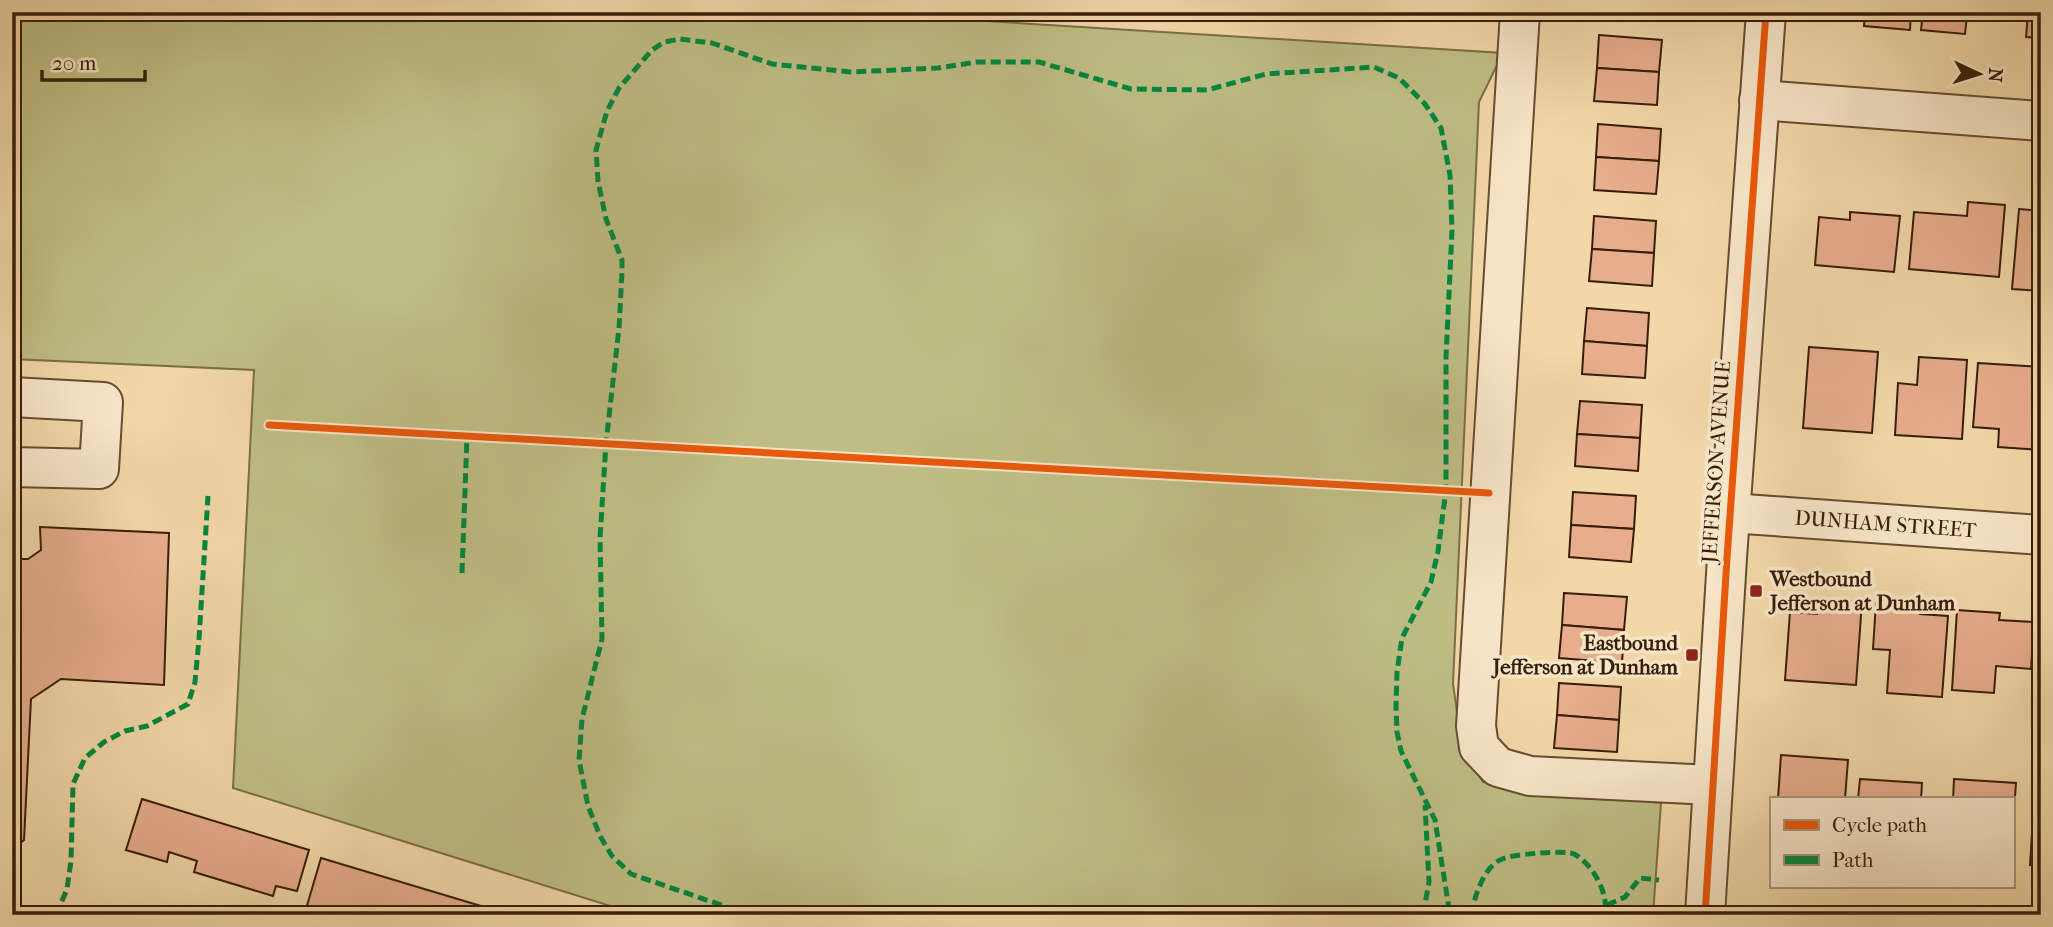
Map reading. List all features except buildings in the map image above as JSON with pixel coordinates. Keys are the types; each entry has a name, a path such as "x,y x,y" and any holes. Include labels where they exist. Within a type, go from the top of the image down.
{"street":[{"path":"1520,12 1488,506 1476,726 1479,747 1498,767 1530,776 1712,785"},
{"name":"JEFFERSON AVENUE","path":"1705,915 1730,513 1766,12"},
{"path":"1759,100 2041,121"},
{"path":"12,397 103,402 99,469 12,467"},
{"name":"DUNHAM STREET","path":"1730,513 2041,535"}],"shaded area":[{"path":"12,12 840,12 1503,53 1479,102 1453,684 1462,747 1483,782 1661,803 1653,915 639,915 233,788 254,370 12,359"}],"marked path":[{"path":"750,915 631,874 612,856 600,836 588,806 579,760 582,719 602,639 600,538 622,273 622,260 606,219 598,181 596,150 607,111 619,88 652,50 664,42 680,39 712,43 772,64 852,72 938,68 977,62 1039,62 1131,89 1207,90 1266,74 1374,67 1399,78 1425,104 1441,128 1450,175 1452,230 1446,357 1446,490 1431,582 1402,638 1396,706 1401,751 1435,820 1450,915"},
{"path":"13,339 14,301"},
{"path":"462,573 467,436"},
{"path":"56,915 67,889 71,861 73,784 85,758 104,742 125,731 147,726 188,704 195,682 208,496"},
{"path":"1423,915 1429,882 1425,805"},
{"path":"1471,915 1481,883 1495,863 1516,856 1560,852 1574,854 1593,872 1605,898 1605,915"},
{"path":"1607,905 1625,897 1640,878 1659,880"}],"cycle path":[{"path":"1705,915 1727,558 1766,12"},
{"path":"269,425 1489,493"}],"place":[{"name":"Westbound Jefferson at Dunham","path":"1756,591"},
{"name":"Eastbound Jefferson at Dunham","path":"1692,655"}]}
